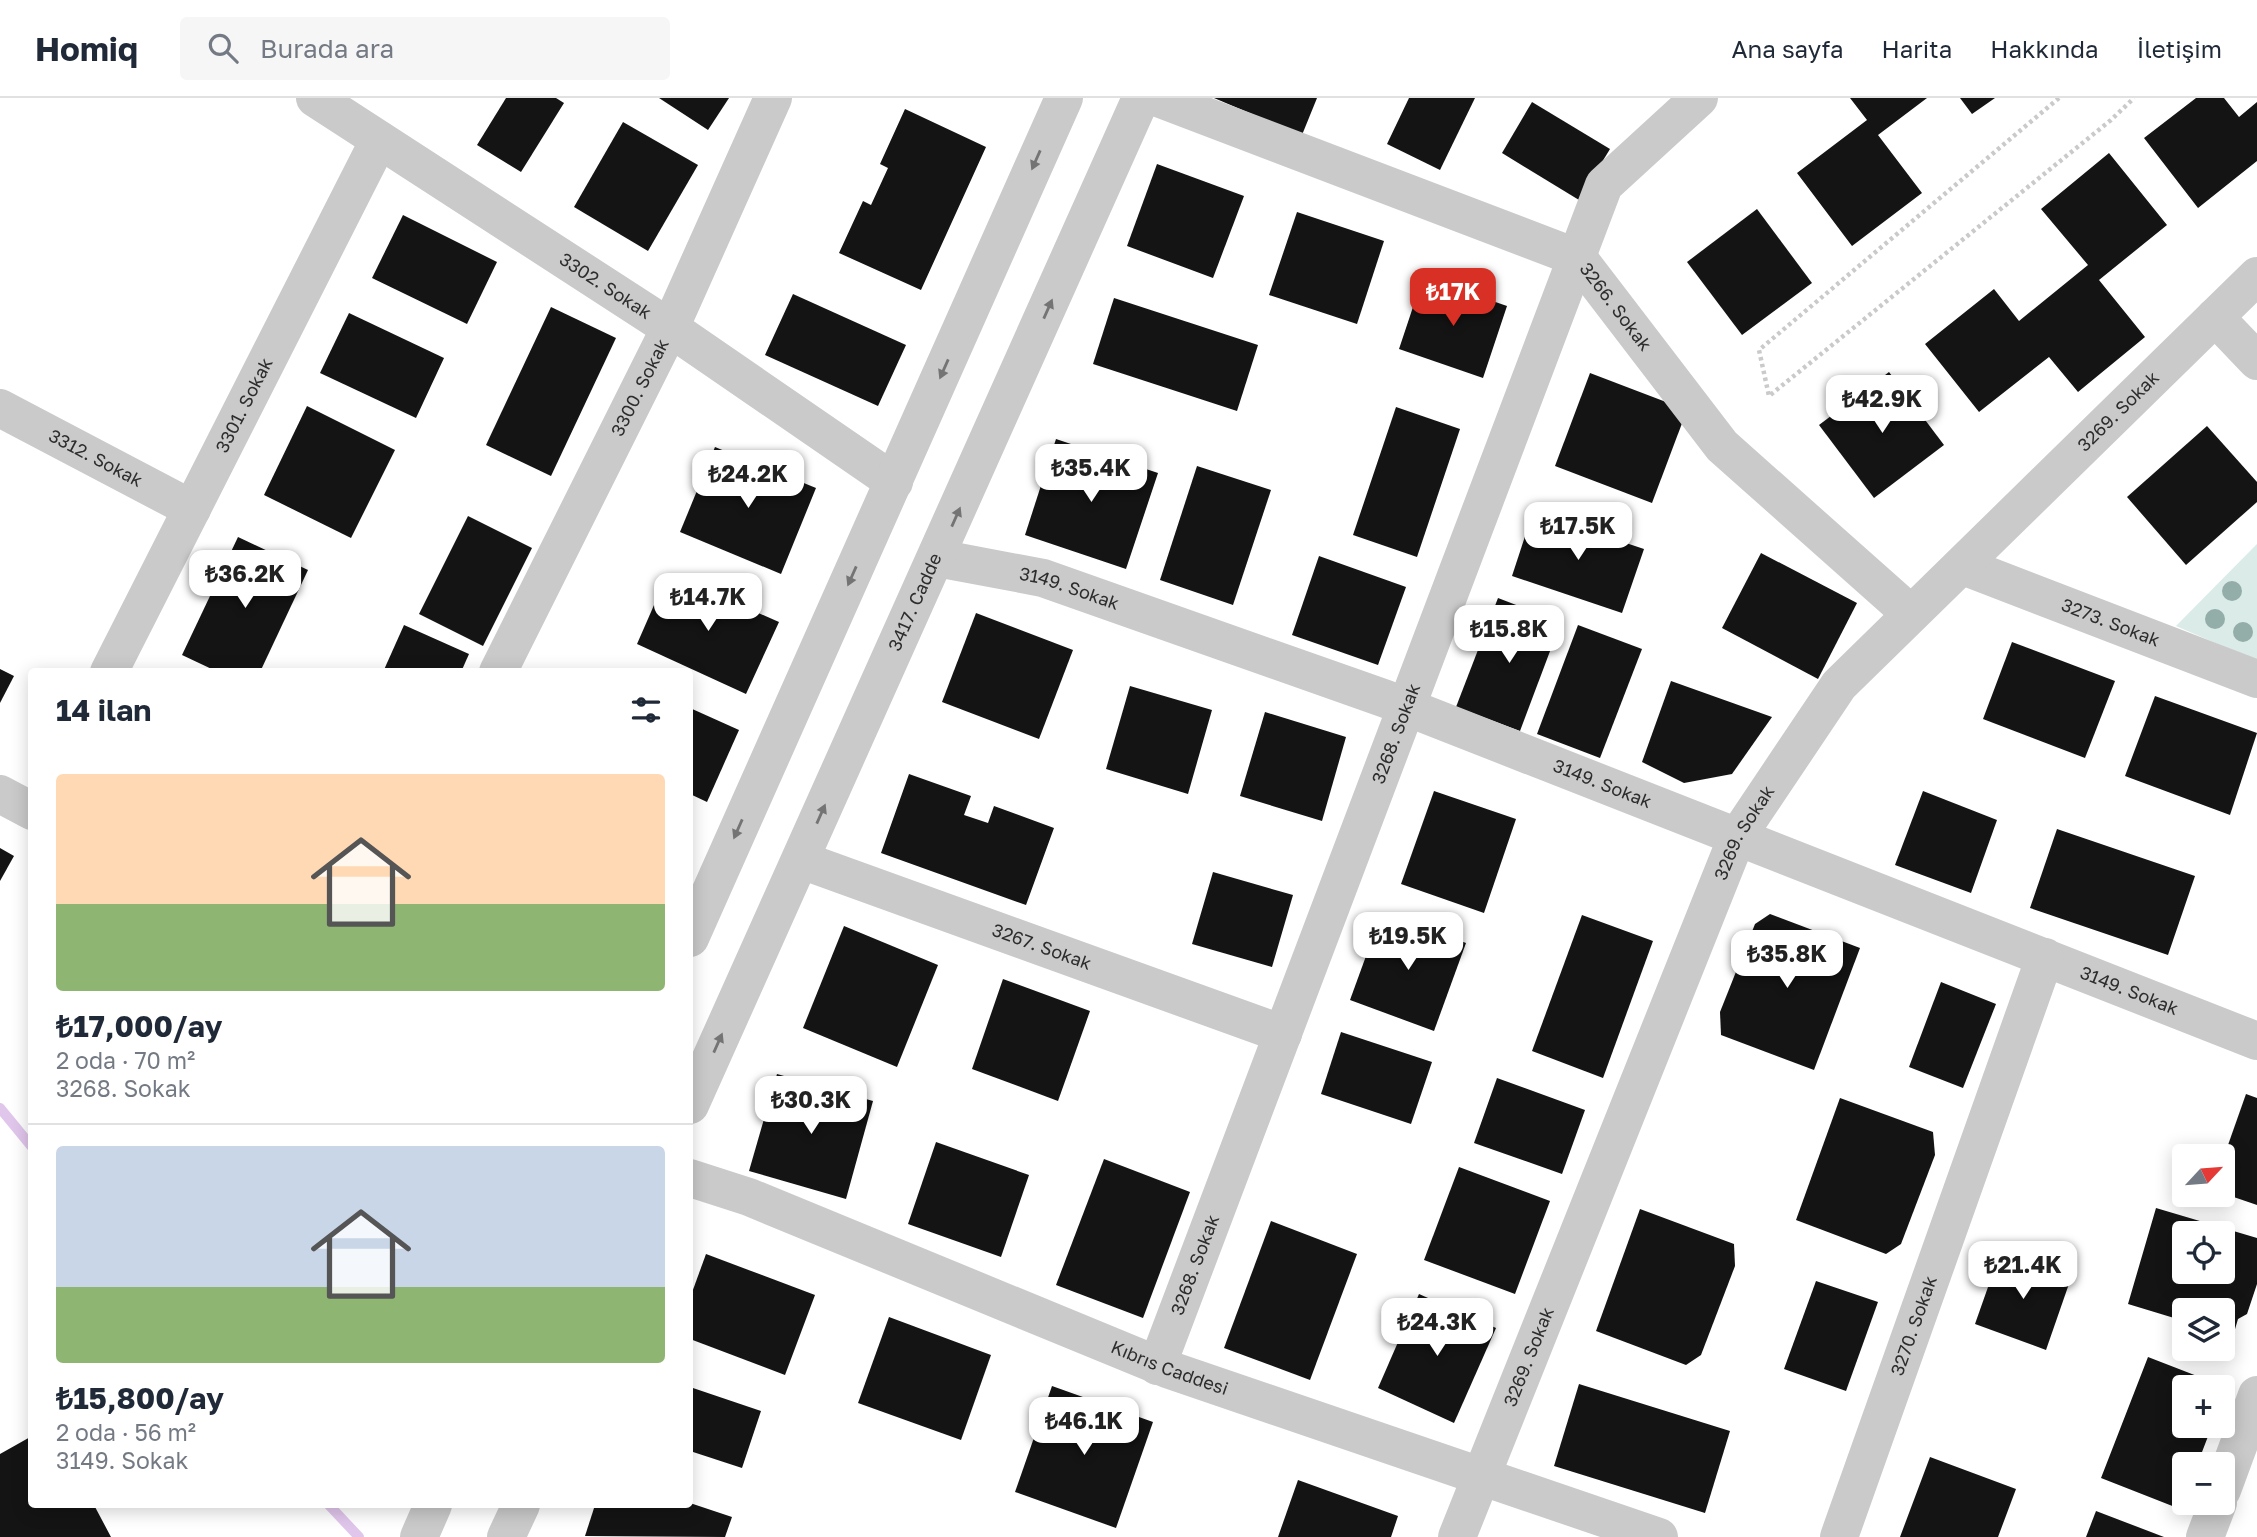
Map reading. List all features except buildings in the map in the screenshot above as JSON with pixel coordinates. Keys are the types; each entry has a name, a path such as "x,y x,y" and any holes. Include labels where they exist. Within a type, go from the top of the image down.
{"street":[{"name":"3302. Sokak","path":"315,98 670,328 894,482"},
{"name":"3300. Sokak","path":"500,668 670,328 773,98"},
{"path":"693,931 1064,98"},
{"name":"3417. Cadde","path":"693,1098 1141,98"},
{"name":"3266. Sokak","path":"1158,98 1578,258 1722,446 1911,614"},
{"name":"3268. Sokak","path":"1157,1366 1604,186 1699,98"},
{"name":"3301. Sokak","path":"111,668 379,140"},
{"name":"3269. Sokak","path":"1457,1537 1737,837 1839,685 2257,276"},
{"path":"2215,317 2257,361"},
{"name":"3312. Sokak","path":"0,408 192,509"},
{"name":"3149. Sokak","path":"937,558 1043,578 1407,707 2257,1041"},
{"name":"3273. Sokak","path":"1963,566 2257,679"},
{"path":"0,794 28,809"},
{"name":"3267. Sokak","path":"801,860 1283,1034"},
{"name":"3270. Sokak","path":"1839,1537 2045,957"},
{"name":"Kıbrıs Caddesi","path":"693,1179 749,1197 1157,1366 1659,1537"},
{"path":"2235,1455 2257,1395"},
{"path":"419,1537 432,1508"},
{"path":"506,1537 520,1508"},
{"path":"2205,1537 2213,1515"}],"path":[{"path":"2059,98 1759,350 1769,396 2111,120 2134,98"}],"shaded area":[{"path":"2257,544 2257,661 2176,626"}],"waterway":[{"path":"0,1108 28,1142"},
{"path":"332,1508 359,1537"}]}
